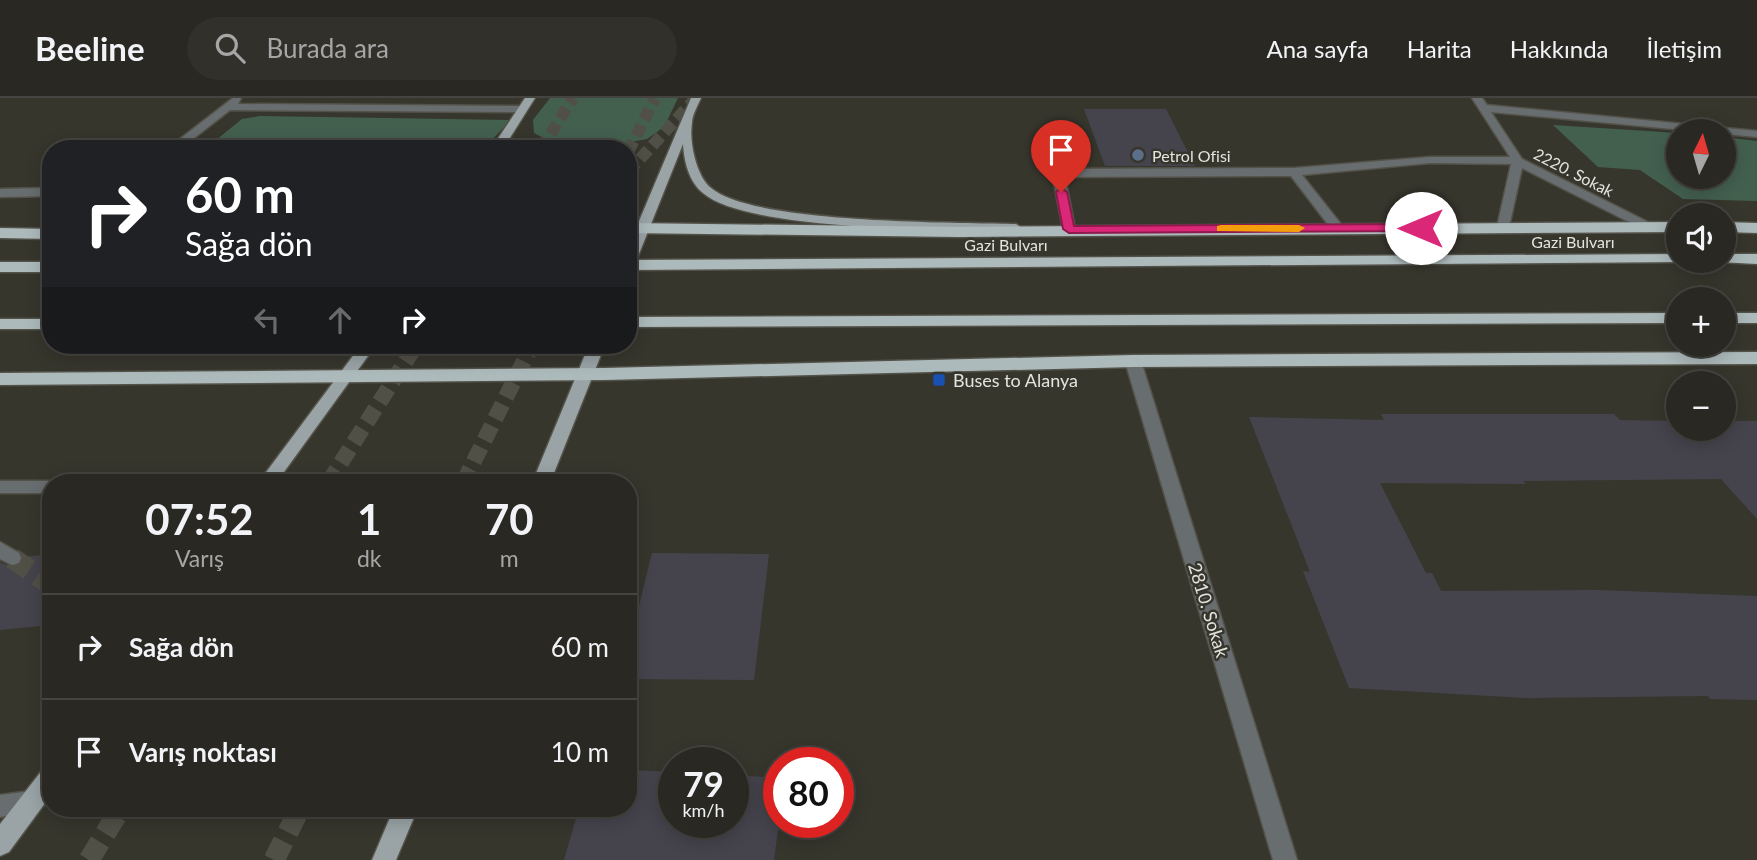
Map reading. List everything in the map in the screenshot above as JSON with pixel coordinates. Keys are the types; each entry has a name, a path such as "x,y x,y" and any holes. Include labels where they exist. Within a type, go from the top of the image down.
{"highway":[{"path":"637,228 946,232 1666,227"},
{"path":"1736,227 1757,228"},
{"path":"0,233 42,234"},
{"name":"Gazi Bulvarı","path":"637,265 1666,259"},
{"path":"1736,259 1757,259"},
{"path":"0,267 42,267"},
{"path":"637,322 1666,318"},
{"path":"1736,318 1757,318"},
{"path":"0,324 42,324"},
{"path":"0,379 586,374 1133,361 1757,358"}],"main road":[{"path":"503,140 530,98"},
{"path":"637,224 696,98"},
{"path":"686,122 693,174 710,194 749,211 872,222 1069,229"},
{"path":"274,474 362,354"},
{"path":"545,474 594,354"},
{"path":"0,844 42,788"},
{"path":"384,860 402,817"}],"street":[{"path":"184,140 240,98"},
{"name":"2220. Sokak","path":"1476,98 1485,107 1518,160 1645,226"},
{"path":"227,107 522,109"},
{"path":"1485,107 1757,134"},
{"path":"1069,229 1058,173 1294,173 1430,160 1518,160 1503,227"},
{"path":"1294,173 1338,228"},
{"path":"0,193 42,192"},
{"name":"2810. Sokak","path":"1133,361 1284,860"},
{"path":"0,487 42,487"},
{"path":"0,806 31,802"}],"green space":[{"path":"550,98 678,98 664,127 647,139 637,141 547,140 534,133 533,120"},
{"path":"260,116 511,120 492,140 216,140 242,119"},
{"path":"1553,125 1666,132 1666,188 1640,170 1598,167"},
{"path":"1736,138 1757,141 1757,201 1683,199 1668,189 1736,189"}],"building":[{"path":"1084,109 1166,109 1195,166 1105,166"},
{"path":"1381,414 1614,414 1620,420 1666,421 1666,441 1736,441 1736,421 1757,421 1757,519 1721,479 1523,481 1526,484 1380,483 1426,573 1432,573 1441,591 1598,590 1757,596 1757,700 1710,699 1708,696 1527,698 1349,688 1303,571 1310,572 1249,417 1384,420"},
{"path":"652,553 769,554 754,680 637,679 637,614"},
{"path":"42,555 42,626 0,630 0,562 13,568 21,564 23,557"},
{"path":"637,770 658,771 658,838 749,838 749,776 763,777 763,838 777,838 774,860 564,860 576,817 637,817"}],"tunnel":[{"path":"547,140 573,98"},
{"path":"634,140 655,98"},
{"path":"637,162 696,98"},
{"path":"334,474 410,354"},
{"path":"468,474 528,354"},
{"path":"12,558 42,579"},
{"path":"89,860 115,817"},
{"path":"274,860 296,817"}],"slow traffic":[{"path":"1221,229 1299,228"}],"place":[{"name":"Petrol Ofisi","path":"1138,155"},
{"name":"Buses to Alanya","path":"939,380"}],"route":[{"path":"1061,192 1069,229 1421,228"}]}
